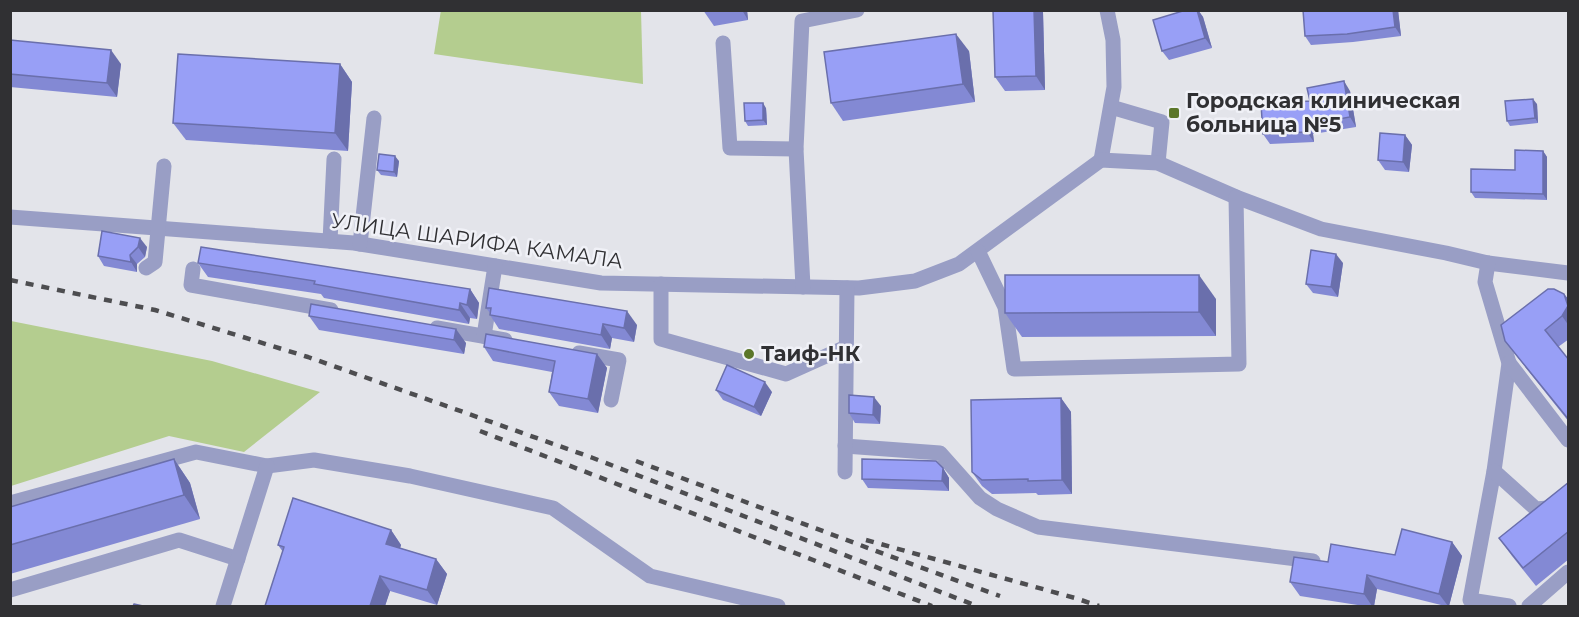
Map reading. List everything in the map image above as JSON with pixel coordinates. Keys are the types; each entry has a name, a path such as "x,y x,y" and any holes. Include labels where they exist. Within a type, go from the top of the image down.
{"street":[{"path":"803,287 796,149 802,21 857,10"},
{"path":"1107,10 1115,64 1111,107 1101,159 1158,163 1236,197 1321,229 1446,252 1488,263 1569,273"},
{"path":"723,44 730,148 796,149"},
{"path":"1111,107 1162,122 1158,163"},
{"path":"360,244 374,118"},
{"path":"330,242 334,159"},
{"name":"УЛИЦА ШАРИФА КАМАЛА","path":"10,217 360,244 601,283 847,288 915,281 959,264 1101,159"},
{"path":"146,268 155,262 164,166"},
{"path":"978,251 1005,307 1014,369 1239,364 1236,197"},
{"path":"1488,263 1485,282 1509,363 1569,440"},
{"path":"484,336 495,266"},
{"path":"193,268 191,285 346,313"},
{"path":"661,284 661,339 786,374 846,347"},
{"path":"845,472 847,288"},
{"path":"426,326 518,342"},
{"path":"562,350 619,360 611,400"},
{"path":"1509,363 1494,471 1470,600 1509,606"},
{"path":"845,446 940,453 980,498 997,509 1038,527 1322,562"},
{"path":"10,503 196,452 267,466 314,460 410,476 553,508 650,576 778,606"},
{"path":"223,606 267,466"},
{"path":"1494,471 1536,509 1548,508 1569,493"},
{"path":"10,590 179,540 238,559"},
{"path":"1529,606 1569,572"}],"green space":[{"path":"441,10 641,11 643,84 434,54"},
{"path":"11,321 212,361 320,392 244,452 169,436 11,486"}],"building":[{"path":"993,10 1034,10 1036,76 995,77"},
{"path":"1186,10 1197,10 1205,38 1162,51 1153,20"},
{"path":"1303,10 1393,10 1395,27 1347,34 1305,36"},
{"path":"956,34 963,84 831,103 824,52"},
{"path":"10,40 111,50 107,83 10,74"},
{"path":"178,54 340,64 335,133 173,123"},
{"path":"1344,81 1350,117 1306,125 1307,132 1263,134 1261,104 1310,101 1307,88"},
{"path":"1533,99 1535,118 1507,121 1505,101"},
{"path":"744,103 763,103 763,120 745,121"},
{"path":"1380,133 1405,135 1403,162 1378,160"},
{"path":"1515,150 1543,151 1543,194 1471,192 1471,169 1515,170"},
{"path":"379,154 395,156 394,172 377,170"},
{"path":"102,231 140,238 138,247 130,255 131,262 98,256"},
{"path":"201,247 470,289 467,305 460,303 459,310 314,284 315,281 198,263"},
{"path":"1311,250 1336,254 1331,287 1306,284"},
{"path":"1005,275 1199,275 1199,312 1005,313"},
{"path":"489,288 627,311 624,328 603,324 601,335 490,315 491,308 486,308"},
{"path":"1548,289 1564,294 1568,306 1562,316 1545,330 1569,360 1569,420 1505,341 1501,325"},
{"path":"311,304 456,329 454,340 309,316"},
{"path":"486,334 597,354 588,399 549,392 555,361 484,347"},
{"path":"727,365 765,382 754,407 716,390"},
{"path":"849,395 874,397 873,415 849,413"},
{"path":"1061,398 1062,480 982,480 972,472 971,400"},
{"path":"174,459 184,495 10,545 10,507"},
{"path":"862,459 936,461 943,468 942,481 862,479"},
{"path":"1569,482 1569,531 1523,568 1499,538"},
{"path":"293,498 391,530 386,544 436,559 427,590 380,576 370,606 265,606 284,547 278,545"},
{"path":"1402,529 1452,542 1439,594 1367,575 1364,594 1290,582 1294,557 1328,562 1331,544 1395,555"}],"railway":[{"path":"10,280 155,310 308,357 593,458 977,606"},
{"path":"480,431 932,606"},
{"path":"636,461 1000,596"},
{"path":"866,540 1099,606"}],"place":[{"name":"Городская клиническая больница №5","path":"1174,113"},
{"name":"Таиф-НК","path":"749,354"}]}
